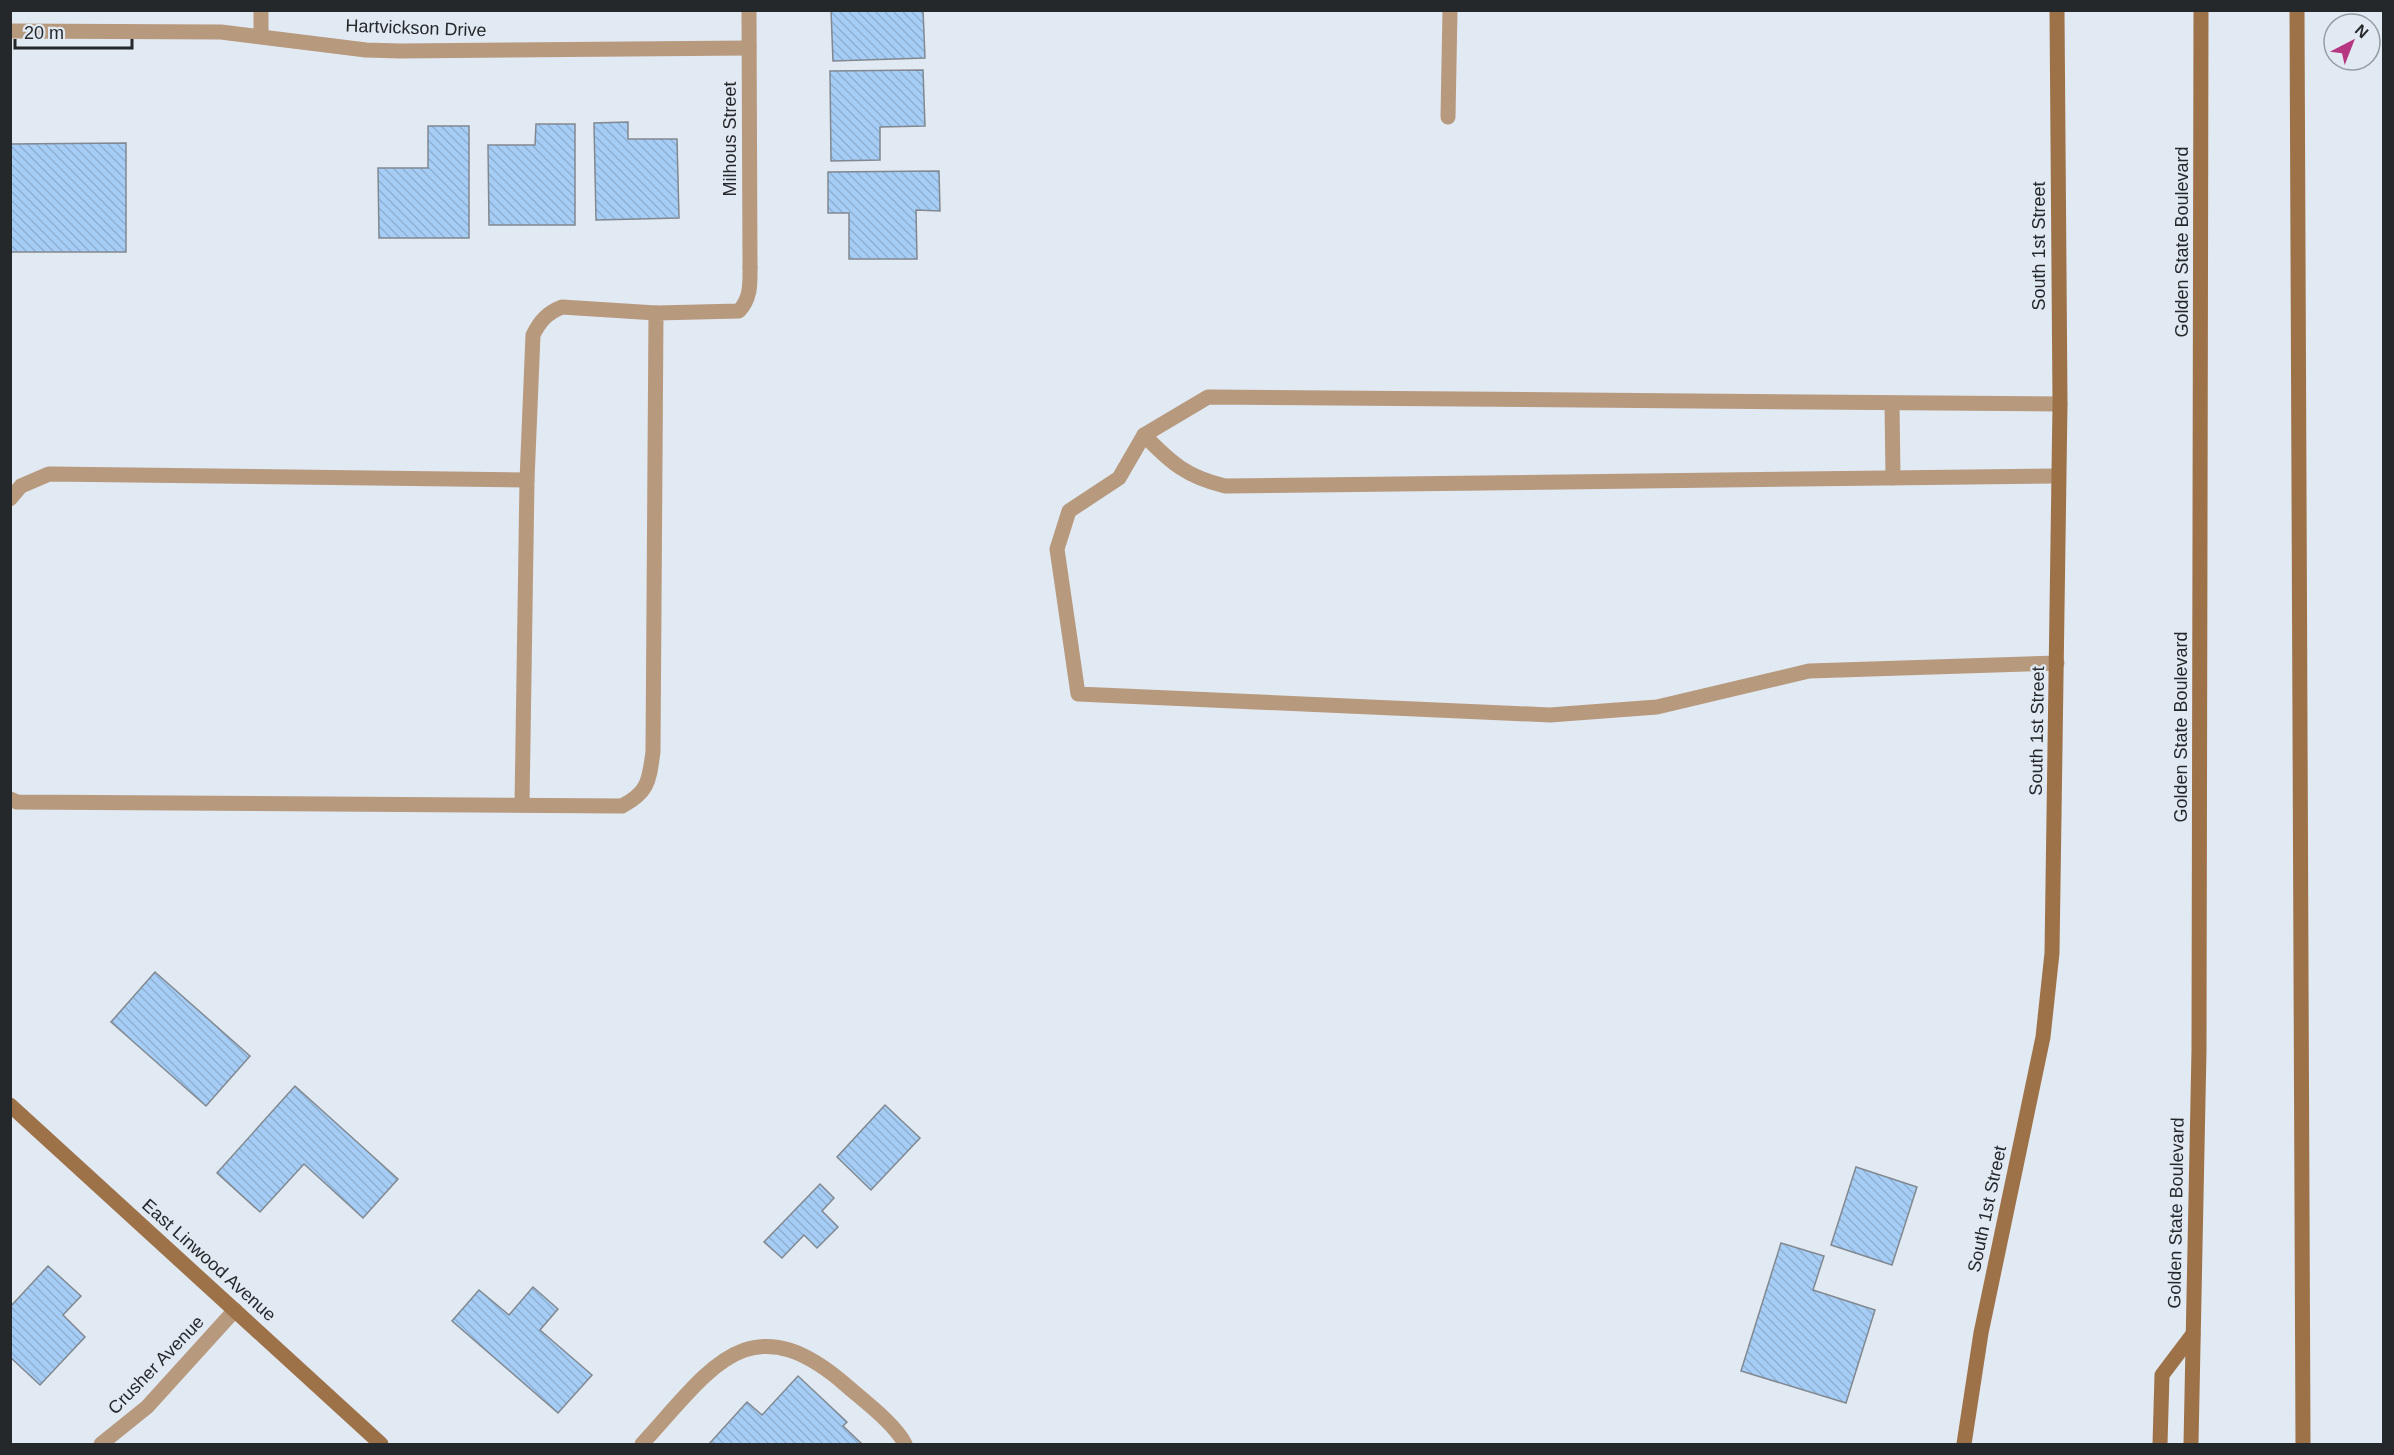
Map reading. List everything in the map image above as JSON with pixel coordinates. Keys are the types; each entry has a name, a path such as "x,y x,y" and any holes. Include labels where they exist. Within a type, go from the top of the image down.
{"main road":[{"name":"South 1st Street","path":"1964,1444 1981,1333 2034,1085 2049,992 2054,914 2057,476 2060,404 2057,10"},
{"name":"Golden State Boulevard","path":"2191,1444 2199,1050 2201,10"},
{"path":"2297,10 2303,1444"},
{"name":"East Linwood Avenue","path":"10,1105 381,1444"},
{"path":"2160,1444 2162,1375 2193,1334"}],"street":[{"path":"261,10 261,35"},
{"name":"Milhous Street","path":"656,313 739,310 746,303 751,285 749,10"},
{"path":"1448,117 1450,10"},
{"name":"Hartvickson Drive","path":"10,31 184,30 261,35 366,50 400,51 749,48"},
{"path":"10,799 16,802 622,806 638,798 648,783 653,752 656,313 562,307 551,312 540,322 533,335 526,480 522,805"},
{"path":"2057,663 1809,671 1657,707 1550,715 1078,694 1057,549 1070,511 1119,478 1144,435 1208,397 2060,404"},
{"path":"1892,403 1893,478"},
{"path":"1144,435 1172,464 1201,480 1225,486 2057,476"},
{"path":"10,499 21,486 49,474 526,480"},
{"name":"Crusher Avenue","path":"101,1444 147,1407 235,1310"},
{"path":"642,1444 704,1377 731,1356 753,1346 776,1345 805,1356 831,1372 874,1410 905,1444"}],"building":[{"path":"831,10 923,10 925,58 833,61"},
{"path":"923,70 925,126 880,127 880,160 831,161 830,71"},
{"path":"628,122 628,139 677,139 679,218 596,220 594,123"},
{"path":"536,124 575,124 575,225 489,225 488,145 535,145"},
{"path":"428,126 469,126 469,238 379,238 378,168 428,168"},
{"path":"126,143 126,252 10,252 10,144"},
{"path":"939,171 940,211 916,210 917,259 849,259 849,213 828,213 828,172"},
{"path":"155,972 250,1056 206,1106 111,1022"},
{"path":"295,1086 398,1179 363,1218 304,1164 260,1212 217,1173"},
{"path":"885,1105 920,1138 871,1190 837,1157"},
{"path":"1856,1167 1917,1187 1892,1265 1831,1245"},
{"path":"820,1184 834,1198 822,1211 838,1227 817,1248 804,1235 782,1258 764,1242"},
{"path":"1781,1243 1824,1256 1813,1290 1875,1310 1846,1403 1741,1371"},
{"path":"48,1266 81,1296 63,1315 85,1337 40,1385 10,1357 10,1307"},
{"path":"533,1287 558,1309 540,1330 592,1375 558,1413 452,1321 479,1290 509,1315"},
{"path":"798,1376 847,1422 843,1426 862,1444 709,1444 747,1402 762,1415"}]}
